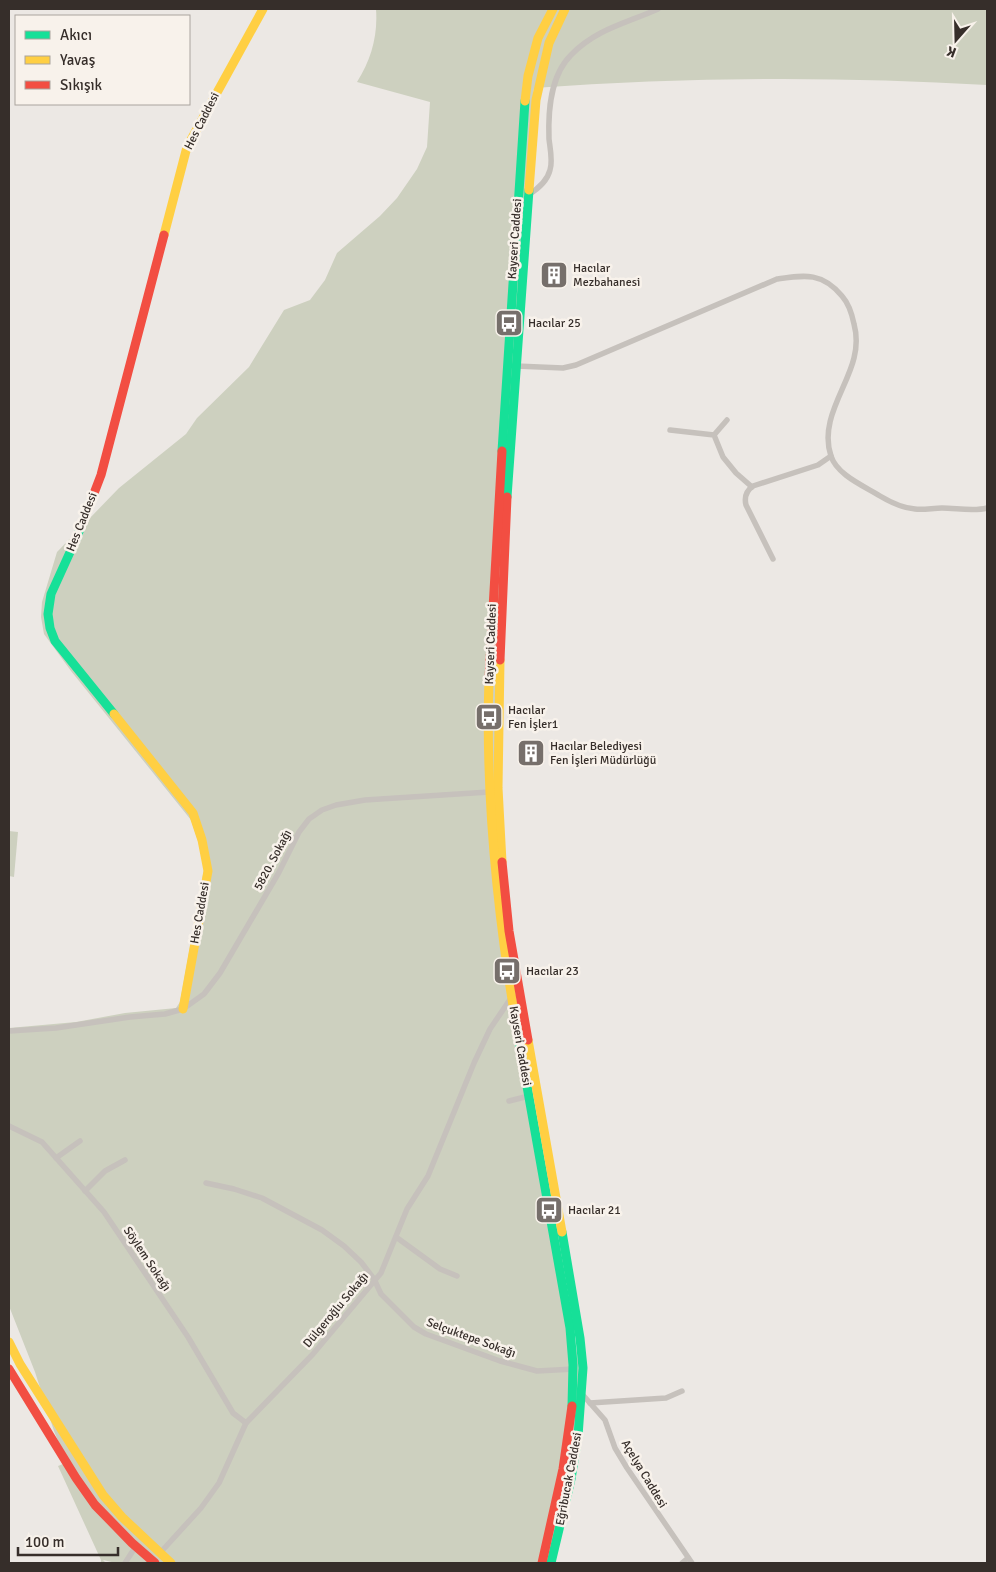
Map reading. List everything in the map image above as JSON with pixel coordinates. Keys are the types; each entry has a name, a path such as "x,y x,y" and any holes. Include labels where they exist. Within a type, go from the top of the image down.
{"main road":[{"name":"Hes Caddesi","path":"183,1009 208,871 202,840 193,813 55,641 50,628 48,614 51,594 76,539 101,475 190,141 263,9"},
{"name":"Kayseri Caddesi","path":"553,9 538,38 528,76 525,100 506,365 492,604 489,792 495,880 511,998 557,1250 571,1340 574,1369 573,1398"},
{"name":"Kayseri Caddesi","path":"565,9 550,43 537,92 528,195 505,541 499,678 498,788 502,861 509,930 580,1338 583,1368 582,1394"},
{"path":"506,365 516,366"},
{"path":"9,1342 52,1417 103,1495 122,1517 171,1563"},
{"path":"9,1369 90,1498 110,1521 155,1563"},
{"name":"Eğribucak Caddesi","path":"551,1563 572,1479 582,1394"},
{"name":"Eğribucak Caddesi","path":"542,1563 562,1476 573,1398"}],"street":[{"path":"528,195 542,184 551,168 550,101 560,71 570,56 583,44 606,29 658,9"},
{"path":"516,366 563,368 576,365 777,279 806,275 822,280 836,289 846,301 852,314 857,337 854,358 837,398 831,418 829,439 831,456 836,465 844,473 891,502 915,509 987,508"},
{"path":"714,435 727,420"},
{"path":"670,430 714,435"},
{"path":"714,435 723,457 736,473 752,487"},
{"path":"773,559 746,505 745,496 752,487 818,465 831,456"},
{"name":"5820. Sokağı","path":"183,1009 204,994 220,973 278,874 299,832 310,819 322,810 336,805 365,800 489,792"},
{"name":"Dülgeroğlu Sokağı","path":"160,1553 201,1508 219,1483 246,1423 313,1354 374,1279 381,1273 407,1209 428,1176 474,1063 490,1029 511,998"},
{"path":"9,1031 56,1028 164,1014 183,1009"},
{"path":"509,1101 529,1096"},
{"name":"Söylem Sokağı","path":"9,1126 42,1142 104,1212 188,1337 233,1413 246,1423"},
{"path":"56,1158 80,1141"},
{"path":"85,1191 105,1171 125,1160"},
{"name":"Selçuktepe Sokağı","path":"206,1184 234,1188 262,1198 322,1230 344,1246 361,1262 374,1279 380,1294 414,1327 426,1334 500,1361 538,1370 574,1369"},
{"path":"396,1237 440,1269 457,1276"},
{"path":"590,1403 666,1398 682,1391"},
{"name":"Açelya Caddesi","path":"582,1394 605,1420 615,1448 626,1468 692,1563"},
{"path":"125,1563 136,1546"},
{"path":"682,1563 688,1558"}],"green space":[{"path":"376,9 987,9 987,85 874,80 760,79 591,84 534,88 524,200 500,581 503,907 515,995 560,1245 579,1373 572,1462 550,1563 116,1563 103,1560 106,1563 101,1563 58,1466 63,1464 65,1458 35,1372 9,1306 9,1028 76,1022 125,1013 176,1008 180,1002 204,869 201,850 191,820 71,671 44,634 41,617 42,602 57,552 119,488 186,434 197,418 249,367 284,310 310,300 325,280 337,253 380,216 397,198 417,169 427,147 430,102 357,82 370,56 375,38"},
{"path":"9,831 18,832 14,877 9,876"}],"traffic: fast":[{"path":"502,451 525,101"},
{"path":"507,497 529,190"},
{"path":"93,496 51,594 48,614 50,628 55,641 114,714"},
{"path":"517,1030 570,1328 573,1365 572,1406"},
{"path":"551,1563 571,1479 578,1436 583,1368 580,1338 562,1232"}],"traffic: slow":[{"path":"164,235 187,147 263,9"},
{"path":"525,101 528,76 538,38 553,9"},
{"path":"529,190 536,100 549,43 565,9"},
{"path":"500,660 498,788 502,862"},
{"path":"489,679 489,767 494,855 498,899 517,1030"},
{"path":"114,714 193,813 202,840 208,871 183,1009"},
{"path":"528,1040 562,1232"},
{"path":"9,1342 20,1364 103,1495 122,1517 171,1563"}],"traffic: jam":[{"path":"93,496 101,475 164,235"},
{"path":"489,679 502,451"},
{"path":"500,660 507,497"},
{"path":"502,862 509,931 528,1040"},
{"path":"9,1369 76,1478 95,1505 132,1543 155,1563"},
{"path":"542,1563 563,1469 572,1406"}],"place":[{"name":"Hacılar Mezbahanesi","path":"554,275"},
{"name":"Hacılar 25","path":"509,323"},
{"name":"Hacılar Fen İşler1","path":"489,717"},
{"name":"Hacılar Belediyesi Fen İşleri Müdürlüğü","path":"531,753"},
{"name":"Hacılar 23","path":"507,971"},
{"name":"Hacılar 21","path":"549,1210"}]}
